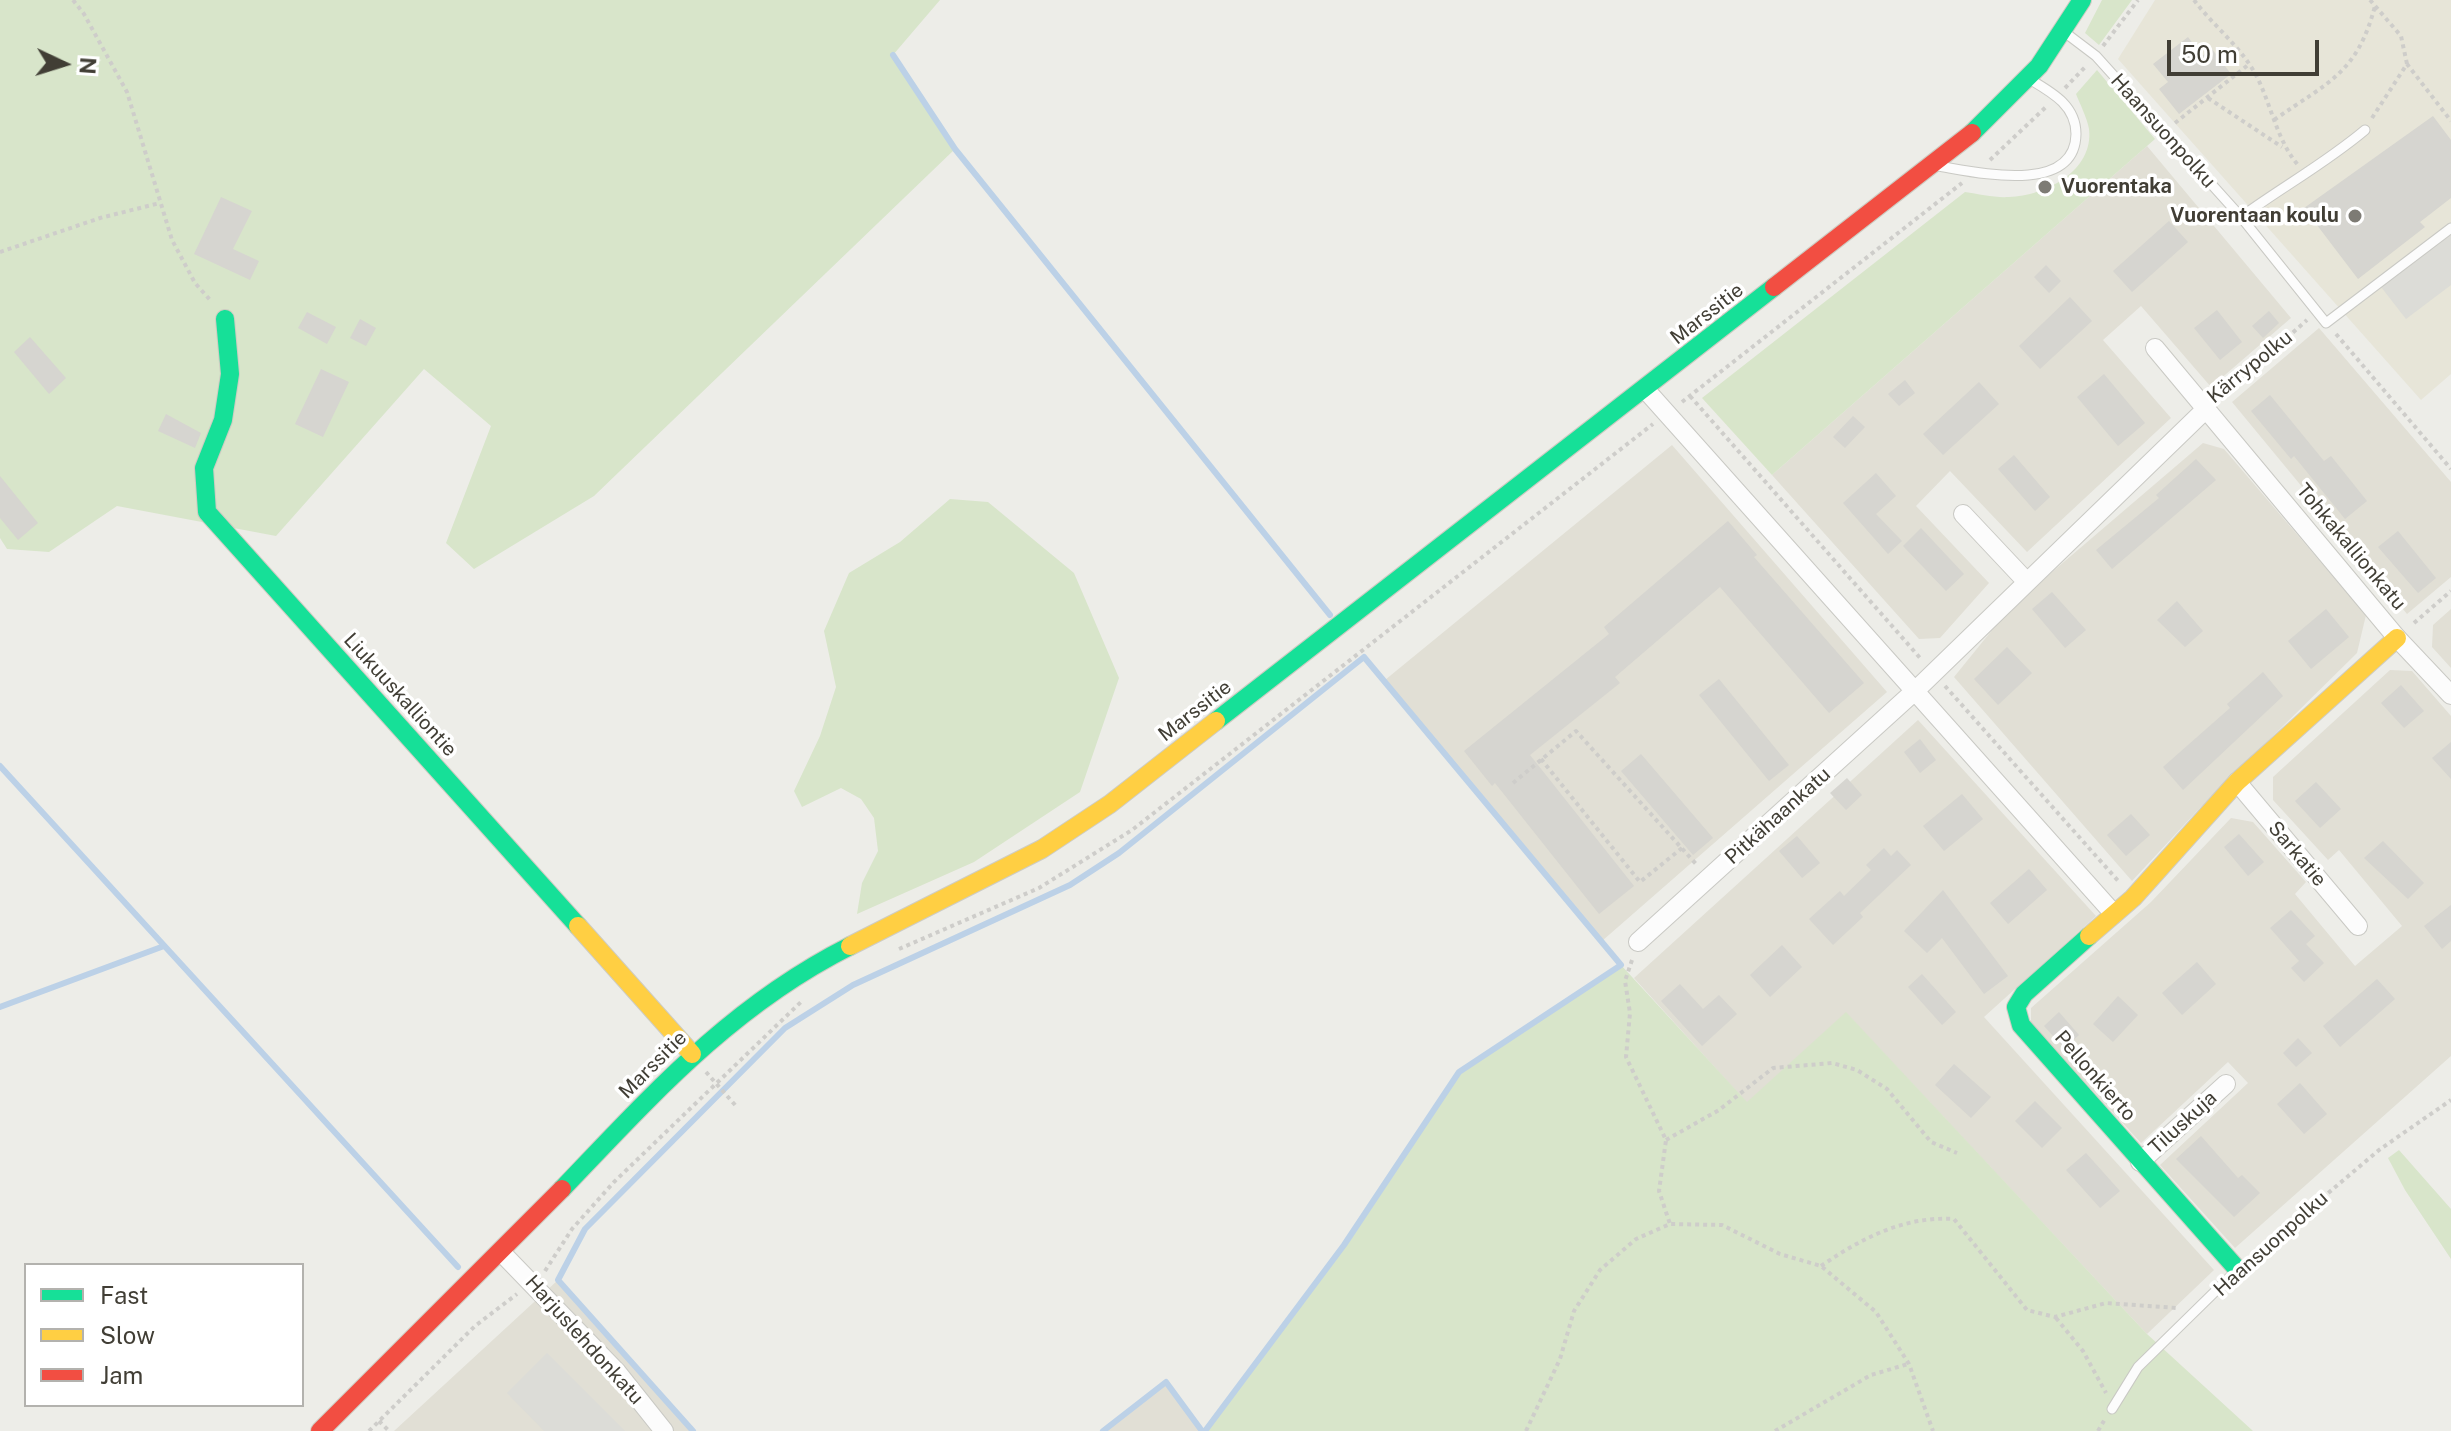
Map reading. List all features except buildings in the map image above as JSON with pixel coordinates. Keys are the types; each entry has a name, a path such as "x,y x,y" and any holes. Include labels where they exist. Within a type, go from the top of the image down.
{"main road":[{"name":"Marssitie","path":"320,1431 501,1252 692,1054 739,1014 808,967 1042,849 1110,804 1985,123 2030,79 2065,31 2082,0"},
{"name":"Liukuuskalliontie","path":"225,319 230,374 223,420 204,468 207,512 692,1054"},
{"name":"Tohkakallionkatu","path":"2114,914 2133,898 2237,782 2397,638"},
{"name":"Pellonkierto","path":"2114,914 2024,994 2016,1007 2021,1025 2238,1270"}],"street":[{"name":"Kärrypolku","path":"2155,348 2207,408"},
{"path":"1645,389 1917,689 2114,914"},
{"path":"1917,689 2207,408"},
{"name":"Tohkakallionkatu","path":"2207,408 2397,638"},
{"path":"1963,514 2026,581"},
{"path":"2397,638 2451,695"},
{"name":"Pitkähaankatu","path":"1638,942 1917,689"},
{"name":"Sarkatie","path":"2237,782 2358,926"},
{"name":"Tiluskuja","path":"2140,1162 2226,1084"},
{"name":"Harjuslehdonkatu","path":"501,1252 617,1372 664,1431"}],"lane":[{"name":"Haansuonpolku","path":"2065,31 2096,56 2241,217 2326,323"},
{"path":"1930,165 2019,176 2048,173 2064,164 2075,147 2076,129 2070,110 2057,96 2030,79"},
{"path":"2241,217 2338,153 2365,130"},
{"path":"2326,323 2451,228"},
{"name":"Haansuonpolku","path":"2112,1409 2138,1367 2238,1270"}],"path":[{"path":"73,0 127,92 172,240 195,283 225,319"},
{"path":"2192,0 2257,77 2285,149 2304,173"},
{"path":"2370,0 2401,36 2407,64 2451,121"},
{"path":"2274,120 2349,67 2366,40 2375,6"},
{"path":"2365,130 2407,64"},
{"path":"2164,131 2248,65"},
{"path":"2208,98 2285,149"},
{"path":"0,252 100,218 160,203"},
{"name":"Kärrypolku","path":"2207,408 2316,312"},
{"path":"2326,323 2451,469"},
{"path":"1690,396 2133,898"},
{"path":"2397,638 2451,591"},
{"path":"1513,783 1576,731 1709,878"},
{"path":"1541,759 1640,882 1682,848"},
{"path":"1638,942 1625,981 1630,1013 1626,1057 1666,1140 1659,1191 1670,1224"},
{"path":"1666,1140 1719,1110 1773,1068 1832,1063 1857,1070 1887,1089 1931,1142 1957,1153"},
{"path":"720,1088 736,1106"},
{"name":"Haansuonpolku","path":"2238,1270 2379,1150 2451,1100"},
{"path":"1821,1266 1885,1229 1931,1217 1954,1219 2027,1310 2055,1317 2106,1303 2198,1311"},
{"path":"1526,1431 1560,1359 1574,1311 1600,1270 1636,1239 1670,1224 1722,1225 1780,1254 1821,1266 1876,1312 1909,1364 1933,1431"},
{"path":"2055,1317 2103,1384 2112,1409"},
{"path":"1775,1431 1871,1375 1909,1364"},
{"path":"379,1421 389,1431"}],"shaded area":[{"name":"Vuorentaan koulu","path":"2155,0 2451,0 2451,374 2421,400 2118,59"},
{"path":"2147,146 2291,318 2211,387 2141,306 2103,340 2171,418 2027,552 1950,471 1916,506 1989,583 1940,638 1919,639 1772,475"},
{"path":"2451,228 2451,285 2406,319 2378,283"},
{"path":"2319,328 2451,482 2451,577 2407,614 2232,402"},
{"path":"2203,443 2224,449 2366,615 2357,653 2197,811 2132,881 1954,677 2010,608"},
{"path":"1672,445 1887,692 1602,941 1385,680"},
{"path":"2451,609 2451,668 2432,647 2433,625"},
{"path":"2390,670 2412,671 2451,716 2451,1056 2235,1248 2160,1165 2248,1083 2228,1062 2141,1143 2031,1023 2031,1008 2151,902 2231,818 2253,822 2306,882 2295,894 2355,966 2402,926 2339,850 2328,860 2273,800 2273,777"},
{"path":"1918,720 2096,916 1984,1017 2214,1270 2147,1334 1846,1013 1747,1103 1634,978"},
{"path":"558,1280 693,1431 394,1431"},
{"path":"547,1353 625,1431 544,1431 507,1393"},
{"path":"1166,1382 1202,1431 1103,1431"}],"green space":[{"path":"0,0 940,0 893,55 955,149 594,496 474,569 446,543 491,426 424,369 276,536 117,506 49,552 7,549 0,538"},
{"path":"2102,0 2132,0 2099,45 2085,33"},
{"path":"2097,70 2155,139 1772,475 1702,398 1965,192 1998,197 2023,196 2051,186 2075,169 2084,157 2089,129 2076,94"},
{"path":"950,499 988,502 1074,573 1119,678 1080,792 974,862 857,914 862,883 878,851 874,818 861,799 841,788 802,807 794,791 820,736 836,687 824,631 849,573 900,542"},
{"path":"1621,965 1747,1102 1846,1012 2147,1334 2253,1431 1205,1431 1344,1245 1459,1072"},
{"path":"2399,1150 2451,1209 2451,1259 2405,1190 2388,1158"}],"waterway":[{"path":"893,55 955,149 1330,615"},
{"path":"693,1431 558,1280 585,1229 785,1028 853,985 1070,885 1119,853 1364,657 1621,965 1459,1072 1344,1245 1205,1431"},
{"path":"0,766 458,1267"},
{"path":"0,1007 164,946"},
{"path":"1103,1431 1166,1382 1202,1431"}],"traffic: fast":[{"path":"1972,133 2039,66 2082,0"},
{"path":"1216,721 1774,287"},
{"path":"225,319 230,374 223,420 204,468 207,512 578,926"},
{"path":"2089,936 2024,994 2016,1007 2021,1025 2238,1270"},
{"path":"562,1189 661,1087 730,1024 767,996 850,946"}],"traffic: slow":[{"path":"2089,936 2133,898 2237,782 2397,638"},
{"path":"850,946 1042,849 1110,804 1216,721"},
{"path":"578,926 692,1054"}],"traffic: jam":[{"path":"1774,287 1972,133"},
{"path":"320,1431 562,1189"}],"place":[{"name":"Vuorentaka","path":"2045,187"},
{"name":"Vuorentaan koulu","path":"2355,216"}]}
